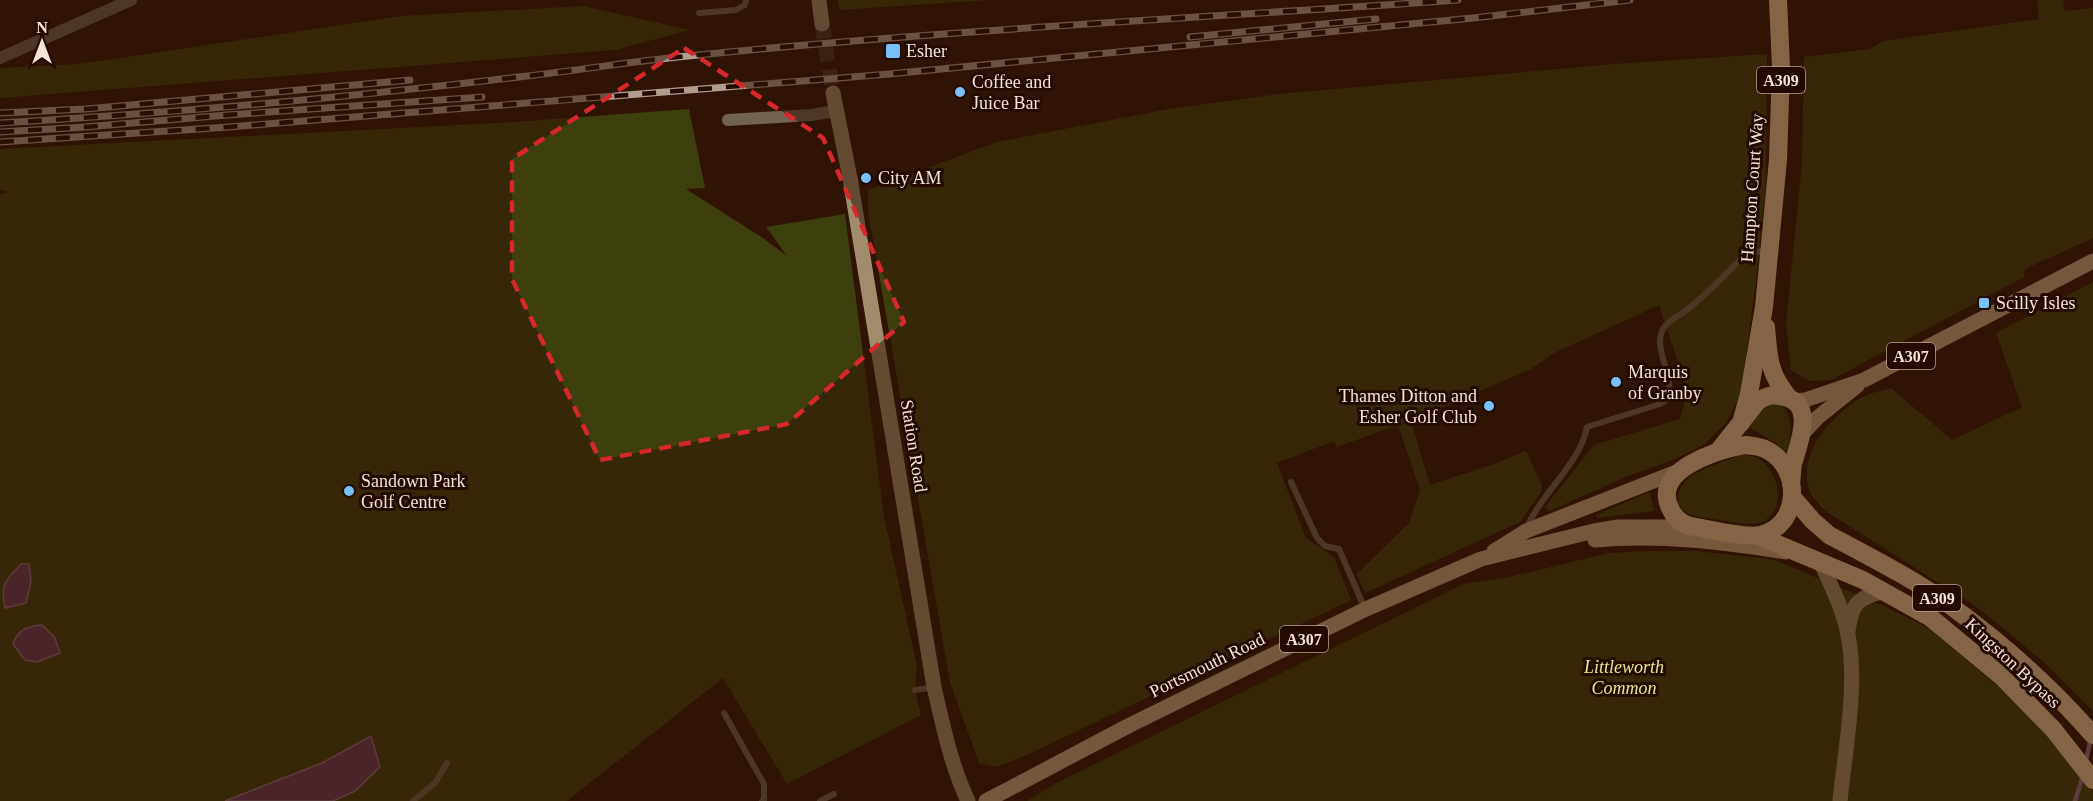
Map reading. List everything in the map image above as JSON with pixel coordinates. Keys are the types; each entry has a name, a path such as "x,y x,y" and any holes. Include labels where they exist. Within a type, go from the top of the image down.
{"highway":[{"name":"Hampton Court Way","path":"1741,423 1749,394 1764,307 1778,160 1781,68 1779,0"},
{"name":"Hampton Court Way","path":"1764,307 1770,367 1776,382 1791,399"},
{"path":"1719,450 1758,401 1767,396 1776,395 1791,399 1800,409 1802,434 1792,466 1792,491 1784,522 1776,530 1758,536 1692,527 1676,518 1668,505 1667,493 1670,483 1678,471 1719,450 1745,445 1758,446 1769,451 1778,458 1785,469 1792,491"},
{"name":"Kingston Bypass","path":"1792,491 1813,521 1829,535 1950,605 2000,644 2073,711 2093,735"},
{"name":"Kingston Bypass","path":"1758,536 1885,591 1931,618 2001,676 2053,729 2091,777"}],"main road":[{"path":"819,0 822,24"},
{"name":"Station Road","path":"833,93 850,178 934,687 950,750 968,801"},
{"name":"A307","path":"1791,399 1806,400 1864,381 2093,261"},
{"name":"A307","path":"1802,434 1817,418 1864,381"},
{"name":"Portsmouth Road","path":"986,801 1130,725 1366,609 1481,559 1526,531 1678,471"},
{"name":"Portsmouth Road","path":"1481,559 1618,527 1692,527"},
{"path":"1551,542 1629,537 1708,540 1813,559 1834,591 1848,634 1852,685 1840,801"},
{"path":"1848,634 1852,609 1858,601 1885,591"}],"street":[{"path":"0,58 130,0"},
{"path":"728,120 811,115 836,111"}],"lane":[{"path":"699,13 736,10 745,5 746,0"},
{"path":"1526,531 1543,500 1580,450 1585,440 1587,427 1660,404 1669,398 1671,387 1661,344 1661,334 1669,321 1695,303 1742,258 1757,251 1769,250"},
{"path":"1291,482 1317,538 1325,546 1339,549 1366,609"},
{"path":"915,690 934,687"},
{"path":"724,712 764,784 764,800 762,801"},
{"path":"413,801 435,783 447,763"},
{"path":"820,801 834,794"}],"highlighted area":[{"path":"684,48 823,138 904,322 787,424 600,460 512,279 512,159"}],"green space":[{"path":"838,0 988,0 840,10"},
{"path":"2037,0 2063,0 2065,11 2093,8 2093,238 2025,269 2024,277 1831,380 1810,381 1791,370 1786,324 1802,163 1804,57 1870,49 1883,41 2039,19"},
{"path":"583,6 690,30 615,50 0,98 0,68 79,64 402,16"},
{"name":"Thames Ditton and Esher Golf Club","path":"1767,54 1766,182 1741,393 1727,421 1705,444 1675,459 1626,477 1549,511 1545,507 1594,445 1680,419 1685,401 1685,383 1659,305 1554,353 1531,369 1411,421 1430,485 1526,451 1542,485 1541,492 1520,522 1365,593 1357,574 1409,523 1420,490 1398,425 1337,447 1334,441 1277,463 1306,538 1334,557 1351,600 1027,755 996,767 979,763 950,682 868,211 868,190 997,142 1169,109 1279,94 1614,64"},
{"path":"689,109 705,188 686,189 787,256 766,227 845,214 884,517 917,666 915,690 921,715 787,784 723,678 567,801 0,801 0,194 9,192 0,190 0,149 514,122"},
{"path":"2093,282 2093,711 2044,662 1978,608 1824,510 1810,492 1807,465 1818,440 1835,418 1860,399 1891,388 1952,440 2022,407 1996,333"},
{"path":"1771,404 1780,404 1790,421 1786,454 1777,444 1749,427 1759,412"},
{"path":"1741,455 1754,457 1764,463 1772,473 1777,484 1778,496 1776,507 1770,516 1761,522 1746,524 1696,516 1683,510 1678,499 1684,482 1705,468"},
{"path":"1650,492 1654,511 1597,518 1596,515"},
{"name":"Littleworth Common","path":"1696,551 1775,560 1886,607 1930,629 2033,716 2093,792 2093,801 1027,801 1058,782 1464,584 1509,577 1609,553"}],"shaded area":[{"path":"21,564 29,564 31,582 26,603 5,608 3,593 5,583"},
{"path":"42,625 55,638 60,653 37,662 25,660 13,644 15,639 24,629"},
{"path":"371,736 380,767 355,791 333,801 225,801 322,763"}],"waterway":[{"path":"2086,761 2091,737"},
{"path":"2075,801 2083,775"}],"tunnel":[{"path":"822,24 833,93"}],"railway":[{"path":"0,123 198,109 396,91 668,58 784,47 1458,0"},
{"path":"0,142 229,127 889,74 1473,18 1630,0"},
{"path":"1190,37 1376,19"},
{"path":"0,113 86,109 410,80"},
{"path":"0,132 482,97"}],"place":[{"name":"Esher","path":"893,51"},
{"name":"Coffee and Juice Bar","path":"960,92"},
{"name":"City AM","path":"866,178"},
{"name":"Scilly Isles","path":"1984,303"},
{"name":"Marquis of Granby","path":"1616,382"},
{"name":"Thames Ditton and Esher Golf Club","path":"1489,406"},
{"name":"Sandown Park Golf Centre","path":"349,491"}]}
